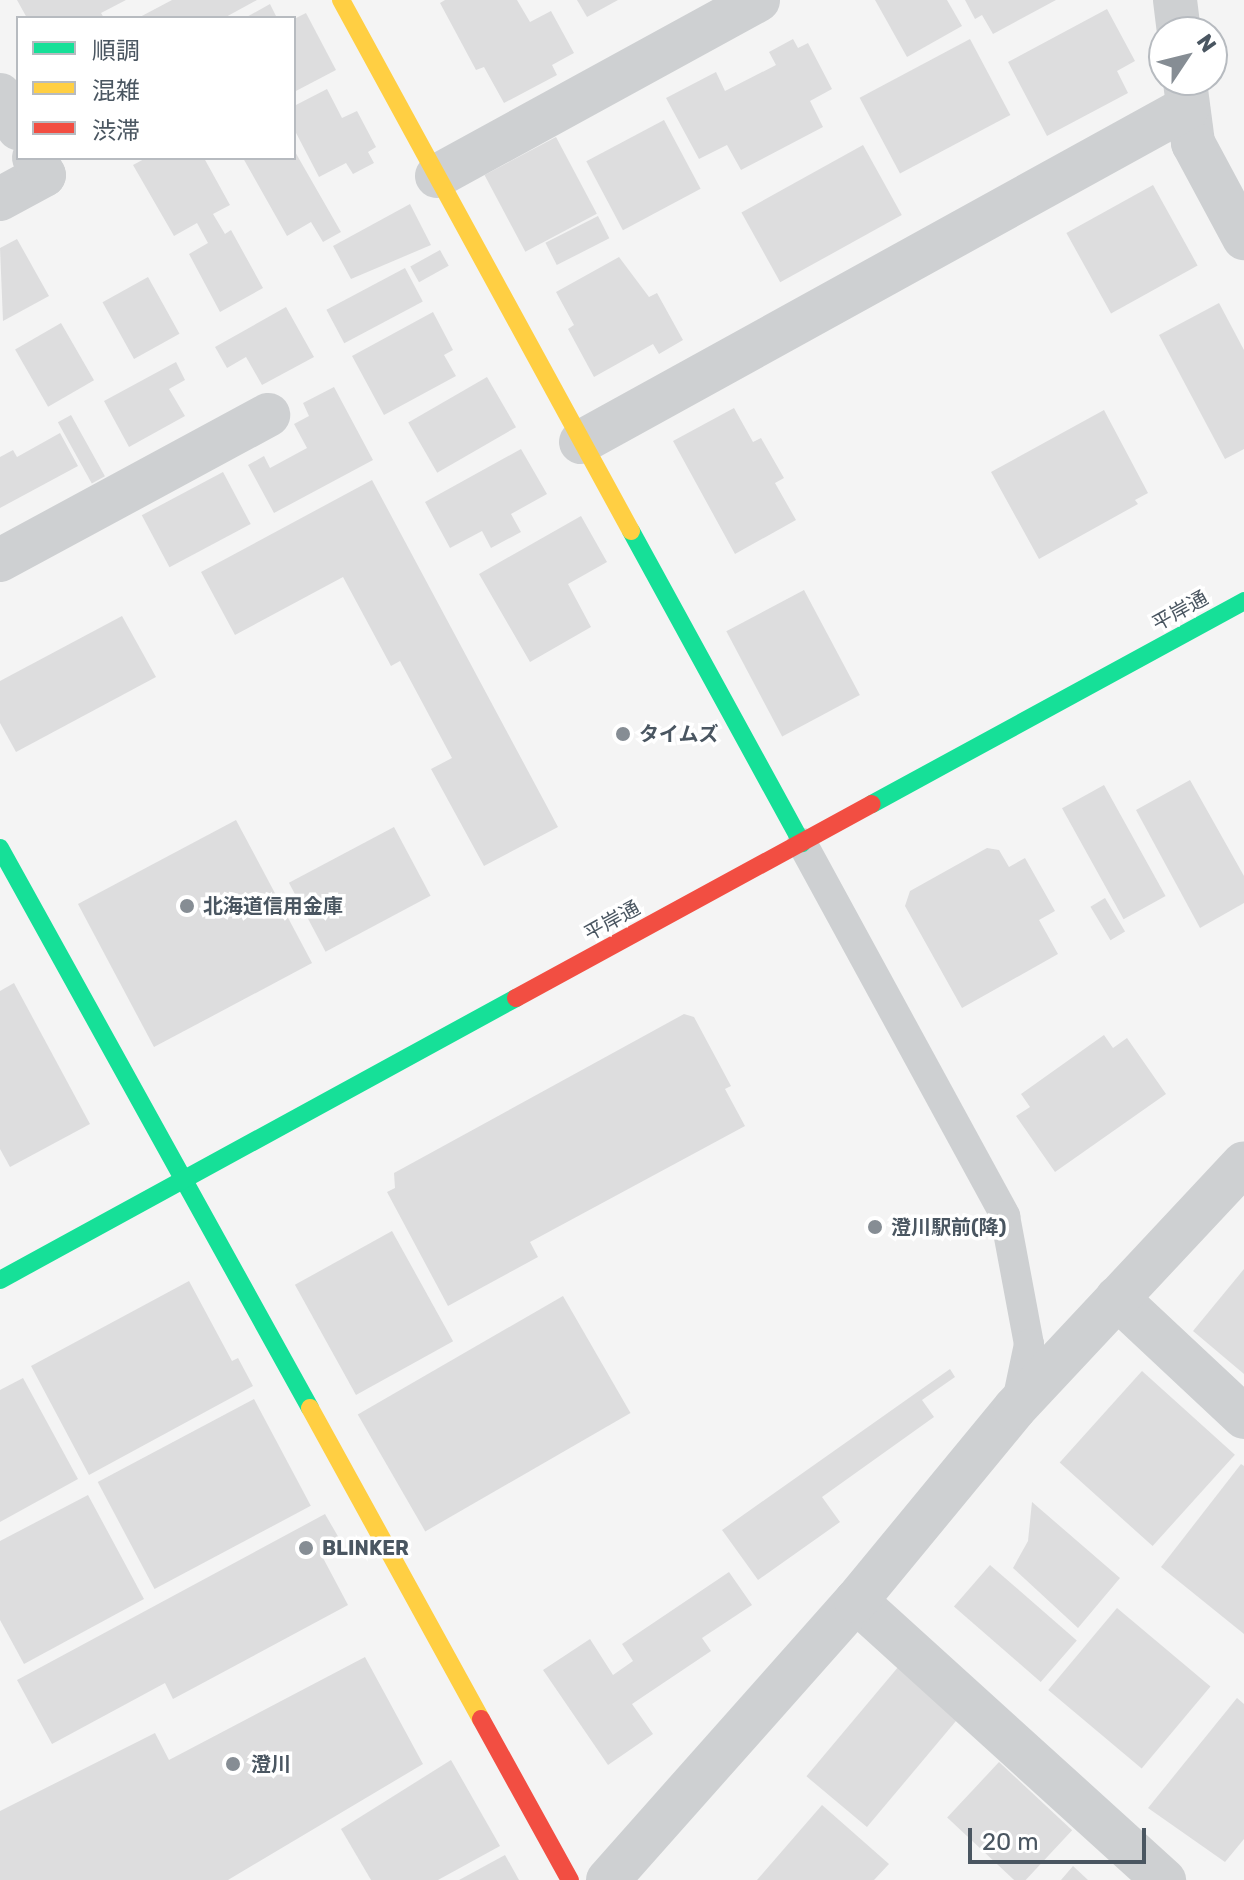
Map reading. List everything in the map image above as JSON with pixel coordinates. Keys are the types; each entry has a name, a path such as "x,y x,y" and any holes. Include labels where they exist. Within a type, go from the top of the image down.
{"street":[{"path":"341,0 802,843"},
{"path":"437,176 758,0"},
{"path":"0,95 16,124"},
{"path":"581,442 1181,96"},
{"path":"1186,96 1193,143 1244,238"},
{"path":"0,199 44,175 35,160"},
{"path":"0,560 268,415"},
{"name":"平岸通","path":"0,1280 1244,601"},
{"path":"0,848 570,1880"},
{"path":"608,1880 856,1601 1015,1408 1244,1163"},
{"path":"1117,1298 1244,1417"},
{"path":"856,1601 1164,1880"}],"lane":[{"path":"802,843 1005,1216 1029,1344 1015,1408"}],"building":[{"path":"17,0 126,0 101,13 103,16 26,16"},
{"path":"172,0 257,0 228,16 142,16"},
{"path":"445,0 517,0 530,22 551,11 574,53 552,65 557,75 504,103 484,67 476,70 440,3"},
{"path":"577,0 618,0 587,17"},
{"path":"875,0 947,0 962,26 907,57"},
{"path":"965,0 1056,0 993,34 982,15 975,19"},
{"path":"270,4 276,16 249,16"},
{"path":"1107,9 1135,61 1117,71 1128,93 1047,136 1008,62"},
{"path":"306,13 336,70 296,91 296,18"},
{"path":"793,39 798,48 808,43 832,89 810,101 823,127 741,170 727,145 699,159 666,98 716,72 725,91 776,65 769,52"},
{"path":"970,39 1010,115 900,174 860,98"},
{"path":"327,89 342,118 357,111 376,147 368,152 374,163 353,174 346,163 319,177 296,133 296,105"},
{"path":"664,120 701,189 623,230 586,161"},
{"path":"556,137 597,214 525,252 484,175"},
{"path":"863,145 902,215 780,282 741,212"},
{"path":"296,153 341,232 323,242 311,222 287,236 244,160 296,160"},
{"path":"142,160 205,160 230,205 213,214 225,234 231,230 263,288 220,312 189,254 208,243 197,223 174,236 133,165"},
{"path":"1153,185 1198,265 1111,313 1066,233"},
{"path":"410,204 431,245 351,279 333,246"},
{"path":"598,216 609,238 557,265 545,243"},
{"path":"17,239 49,296 3,321 0,248"},
{"path":"440,250 449,266 419,282 410,266"},
{"path":"619,257 649,297 657,293 683,340 659,354 653,344 594,377 568,329 574,325 556,292"},
{"path":"405,268 423,302 344,343 326,310"},
{"path":"148,277 180,334 134,359 103,302"},
{"path":"1219,303 1244,350 1244,449 1225,459 1159,335"},
{"path":"286,307 314,357 262,385 246,357 227,368 215,347"},
{"path":"433,312 453,350 444,355 456,376 384,415 352,356"},
{"path":"61,323 94,380 48,407 15,350"},
{"path":"176,362 185,380 169,389 185,416 129,447 104,401"},
{"path":"487,377 516,427 437,473 408,422"},
{"path":"334,387 373,460 274,513 248,465 264,456 270,468 307,448 294,424 309,416 303,403"},
{"path":"734,408 753,442 761,438 784,478 775,483 796,520 735,554 673,441"},
{"path":"1104,410 1148,493 1135,500 1138,504 1039,559 991,472"},
{"path":"71,415 105,476 92,483 58,422"},
{"path":"60,433 78,466 0,508 0,457 13,450 17,457"},
{"path":"521,449 547,494 511,514 521,532 491,548 482,531 450,548 425,502"},
{"path":"223,472 251,524 169,567 142,515"},
{"path":"372,480 558,827 484,866 431,769 452,758 400,661 391,666 343,577 235,635 201,572"},
{"path":"581,516 607,562 568,584 591,627 530,662 479,574"},
{"path":"804,590 860,695 782,736 726,631"},
{"path":"122,616 156,677 16,752 0,723 0,681"},
{"path":"1190,780 1244,876 1244,903 1200,928 1136,810"},
{"path":"1104,785 1166,896 1124,919 1062,808"},
{"path":"236,820 312,963 154,1047 78,904"},
{"path":"394,827 431,896 326,952 289,883"},
{"path":"987,848 999,850 1009,867 1025,858 1055,911 1039,920 1058,954 962,1008 905,906 910,891"},
{"path":"1105,898 1125,931 1111,940 1090,907"},
{"path":"14,983 90,1124 10,1167 0,1149 0,991"},
{"path":"684,1014 694,1017 731,1086 725,1089 745,1126 530,1242 538,1257 448,1306 387,1192 395,1188 394,1173"},
{"path":"1104,1035 1113,1048 1127,1038 1166,1094 1055,1172 1016,1116 1030,1107 1021,1094"},
{"path":"392,1231 453,1341 356,1395 295,1285"},
{"path":"1244,1269 1244,1374 1193,1331"},
{"path":"189,1281 232,1361 238,1358 253,1386 89,1475 31,1366"},
{"path":"563,1296 630,1413 425,1531 358,1414"},
{"path":"950,1369 955,1377 922,1400 934,1417 822,1497 840,1522 758,1580 722,1530"},
{"path":"1142,1371 1235,1455 1153,1546 1060,1462"},
{"path":"23,1378 78,1479 0,1522 0,1390"},
{"path":"254,1399 311,1506 155,1589 98,1482"},
{"path":"1241,1464 1244,1466 1244,1634 1161,1567"},
{"path":"88,1495 144,1599 24,1664 0,1620 0,1541"},
{"path":"1032,1502 1120,1578 1078,1628 1013,1568 1028,1541"},
{"path":"325,1514 343,1545 322,1556 348,1605 173,1699 165,1683 52,1744 17,1680"},
{"path":"990,1565 1077,1640 1041,1682 954,1607"},
{"path":"729,1572 752,1605 702,1638 711,1651 632,1704 653,1734 608,1765 543,1670 590,1639 613,1675 633,1661 622,1644"},
{"path":"1117,1608 1210,1686 1142,1768 1048,1690"},
{"path":"365,1657 423,1764 228,1880 0,1880 0,1811 155,1733 169,1760"},
{"path":"899,1666 960,1717 867,1827 806,1776"},
{"path":"1237,1698 1244,1704 1244,1839 1225,1862 1148,1808"},
{"path":"451,1760 500,1846 438,1880 371,1880 341,1829"},
{"path":"999,1762 1072,1830 1026,1880 1014,1880 947,1818"},
{"path":"822,1805 889,1864 874,1880 757,1880"},
{"path":"505,1855 519,1880 459,1880"},
{"path":"1073,1866 1088,1880 1061,1880"}],"traffic: fast":[{"path":"631,531 802,843"},
{"path":"872,804 1244,601"},
{"path":"0,848 310,1408"},
{"path":"0,1280 516,998"}],"traffic: slow":[{"path":"341,0 631,531"},
{"path":"310,1408 481,1719"}],"traffic: jam":[{"path":"516,998 872,804"},
{"path":"481,1719 570,1880"}],"place":[{"name":"タイムズ","path":"623,734"},
{"name":"北海道信用金庫","path":"187,906"},
{"name":"澄川駅前(降)","path":"875,1227"},
{"name":"BLINKER","path":"306,1548"},
{"name":"澄川","path":"233,1764"}]}
